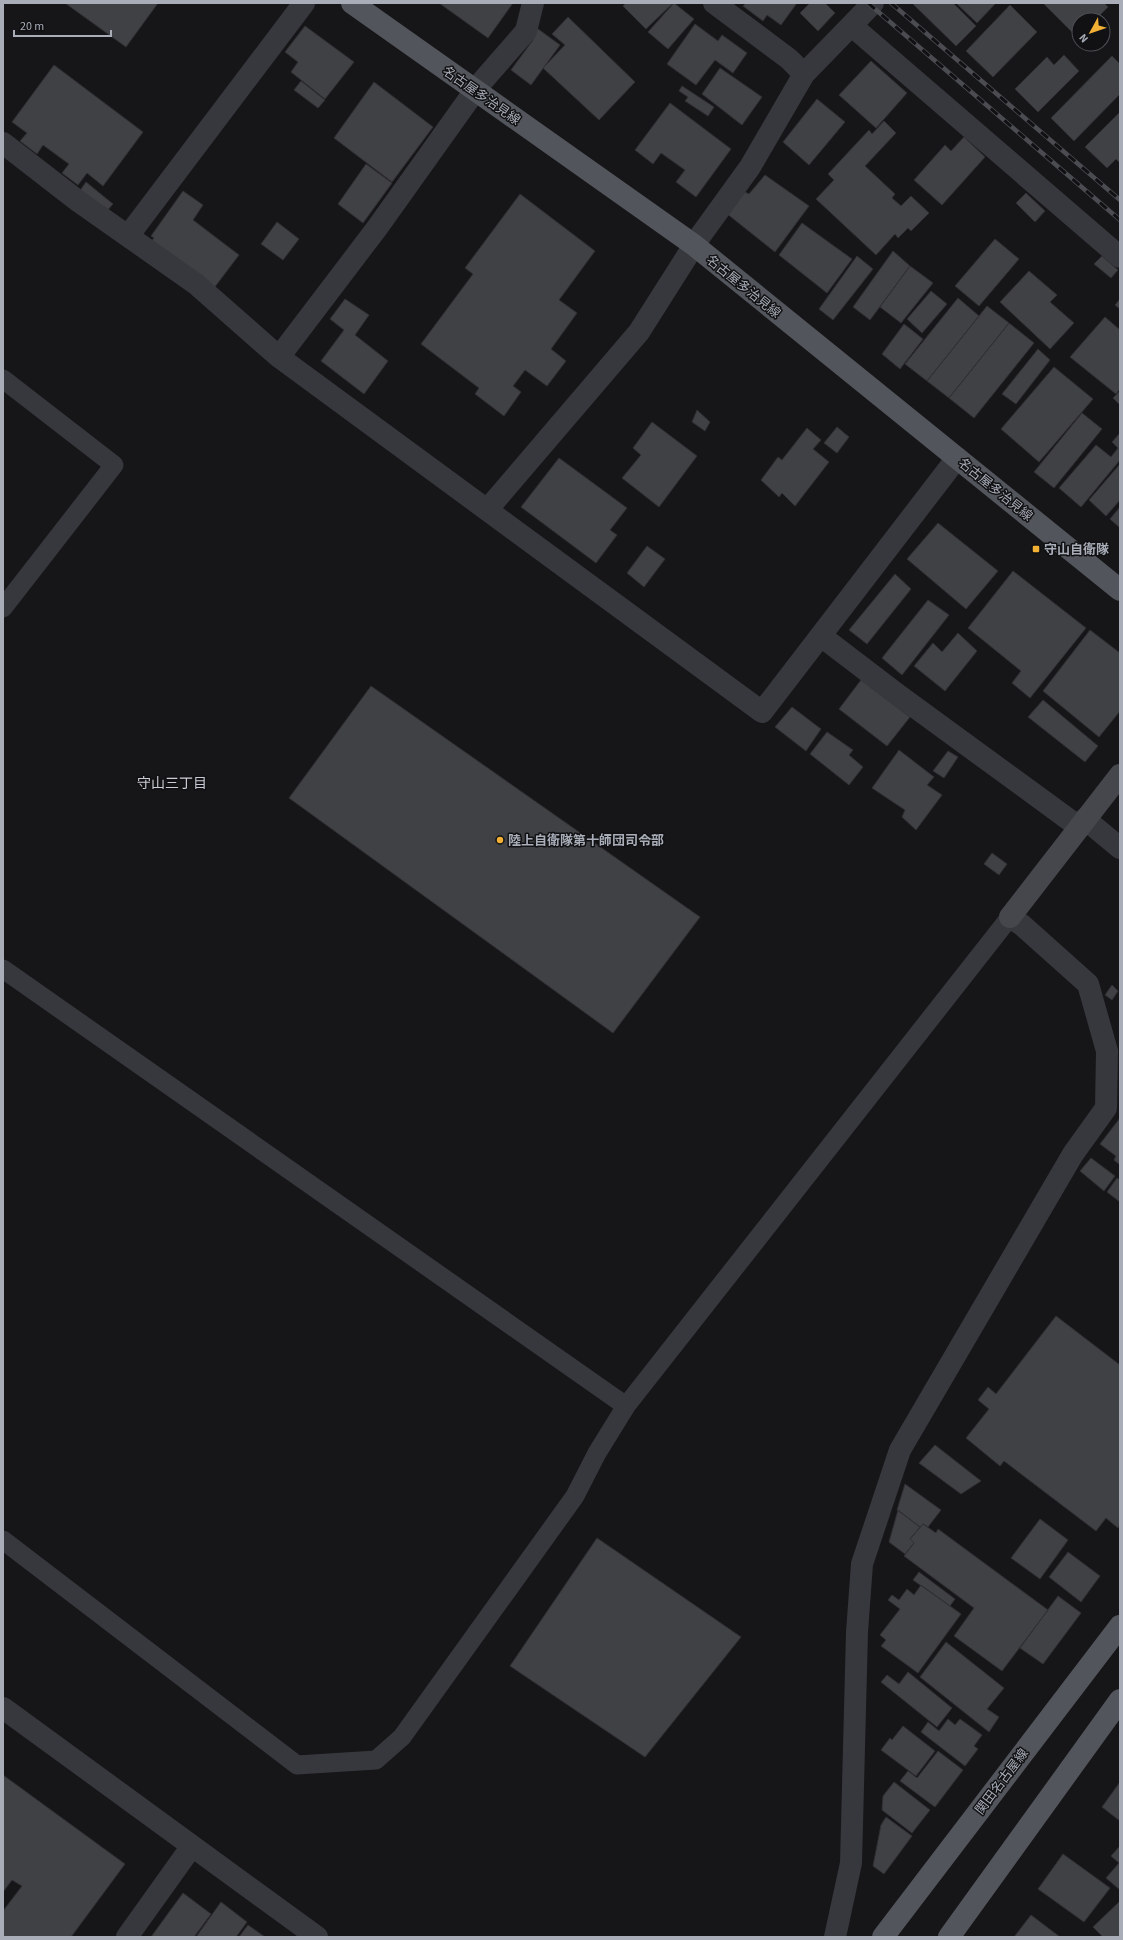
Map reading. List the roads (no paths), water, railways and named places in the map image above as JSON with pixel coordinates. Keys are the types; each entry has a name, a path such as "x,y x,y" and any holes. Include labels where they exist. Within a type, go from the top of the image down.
{"main road":[{"name":"名古屋多治見線","path":"352,3 694,245 1120,590"},
{"name":"関田名古屋線","path":"882,1937 1120,1626"},
{"path":"949,1937 1120,1700"}],"street":[{"path":"128,236 304,3"},
{"path":"279,357 476,91 526,31 532,3"},
{"path":"714,3 789,59 804,74"},
{"path":"487,510 639,332 694,245 750,167 804,74 873,3"},
{"path":"852,26 1120,257"},
{"path":"3,143 78,201 196,284 279,357 762,712 957,458"},
{"path":"821,636 897,694 1120,848"},
{"path":"835,1937 851,1863 857,1632 862,1564 900,1450 1073,1154 1106,1108 1107,1051 1088,984 1022,925 1010,917 1120,775"},
{"path":"3,1708 318,1937"},
{"path":"127,1937 192,1846"}],"lane":[{"path":"3,379 114,465 3,608"},
{"path":"3,1540 297,1765 376,1760 402,1737 575,1496 597,1453 626,1406 1010,917"},
{"path":"3,969 626,1406"}],"railway":[{"path":"868,3 1120,220"},
{"path":"891,3 1120,200"}],"place":[{"name":"守山自衛隊","path":"1036,549"},
{"name":"陸上自衛隊第十師団司令部","path":"500,840"}],"district":[{"name":"守山三丁目","path":"172,783"}]}
